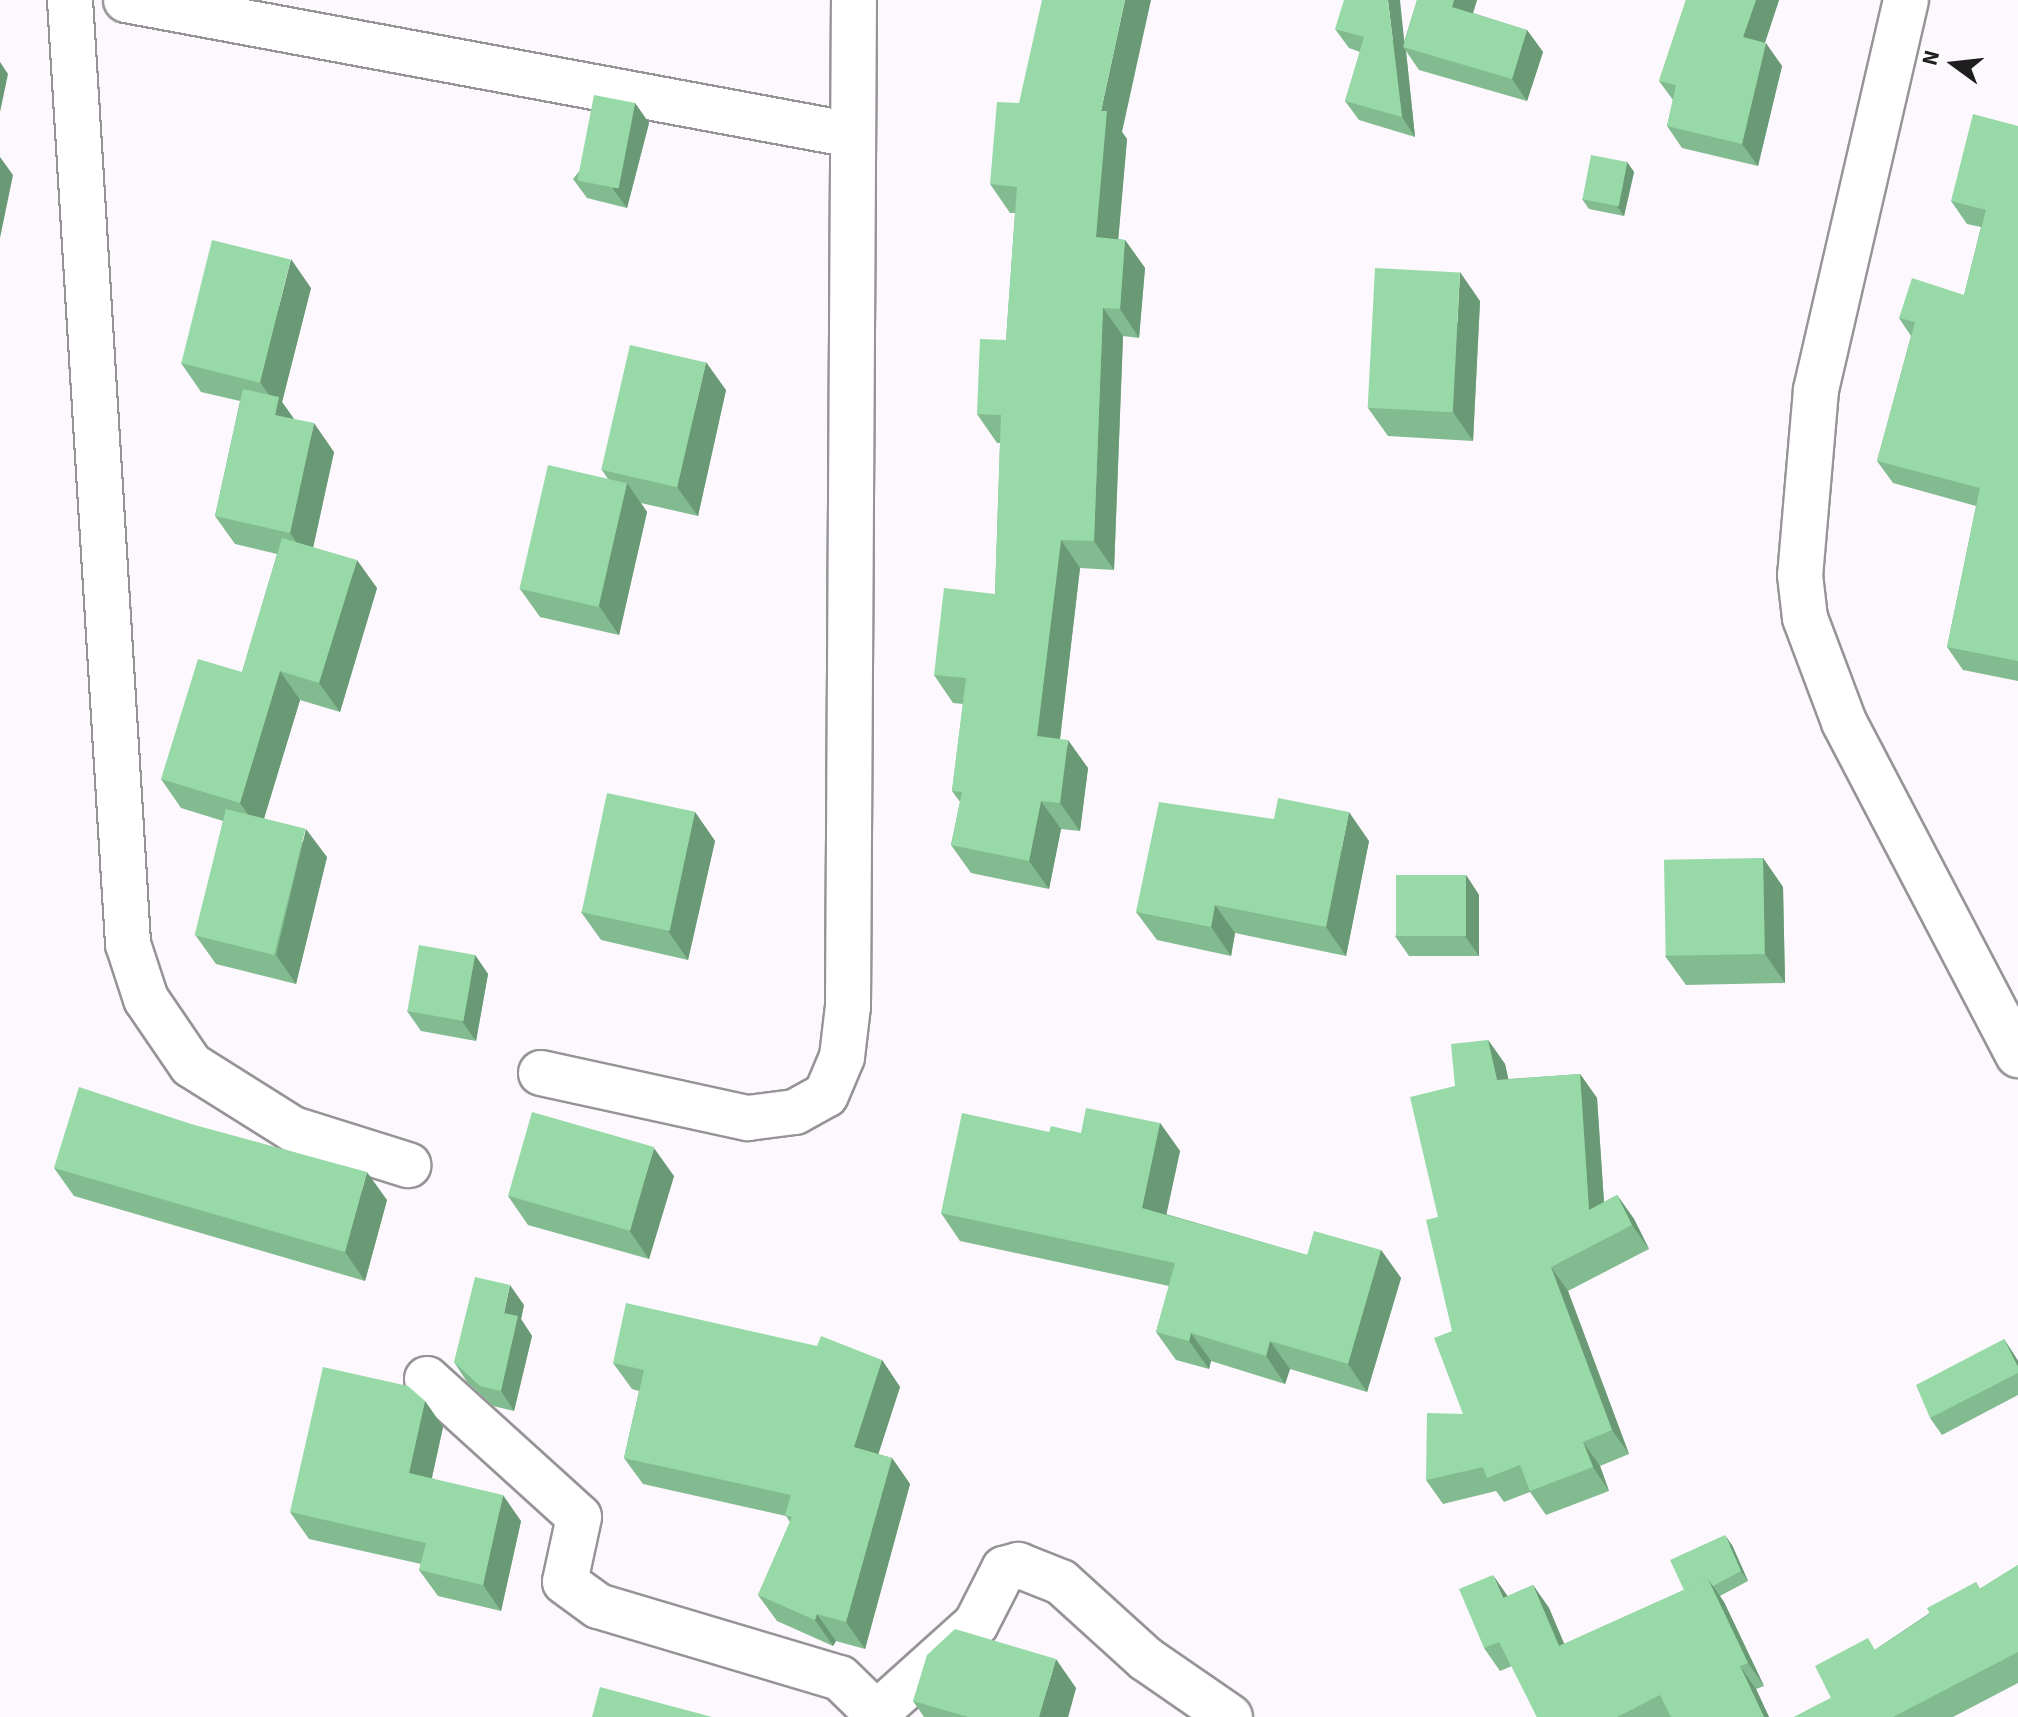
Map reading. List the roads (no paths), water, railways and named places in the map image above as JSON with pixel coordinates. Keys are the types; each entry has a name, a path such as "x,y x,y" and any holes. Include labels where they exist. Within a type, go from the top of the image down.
{"street":[{"path":"70,0 128,944 146,999 191,1065 293,1129 408,1165"},
{"path":"126,0 852,135"},
{"path":"541,1073 748,1118 795,1112 826,1095 842,1057 848,1006 854,0"},
{"path":"1906,0 1816,390 1800,575 1805,618 1844,722 2018,1055"},
{"path":"427,1379 579,1517 565,1582 598,1606 840,1678 880,1714 976,1624 1004,1569 1018,1565 1061,1582 1146,1659 1230,1717"}]}
